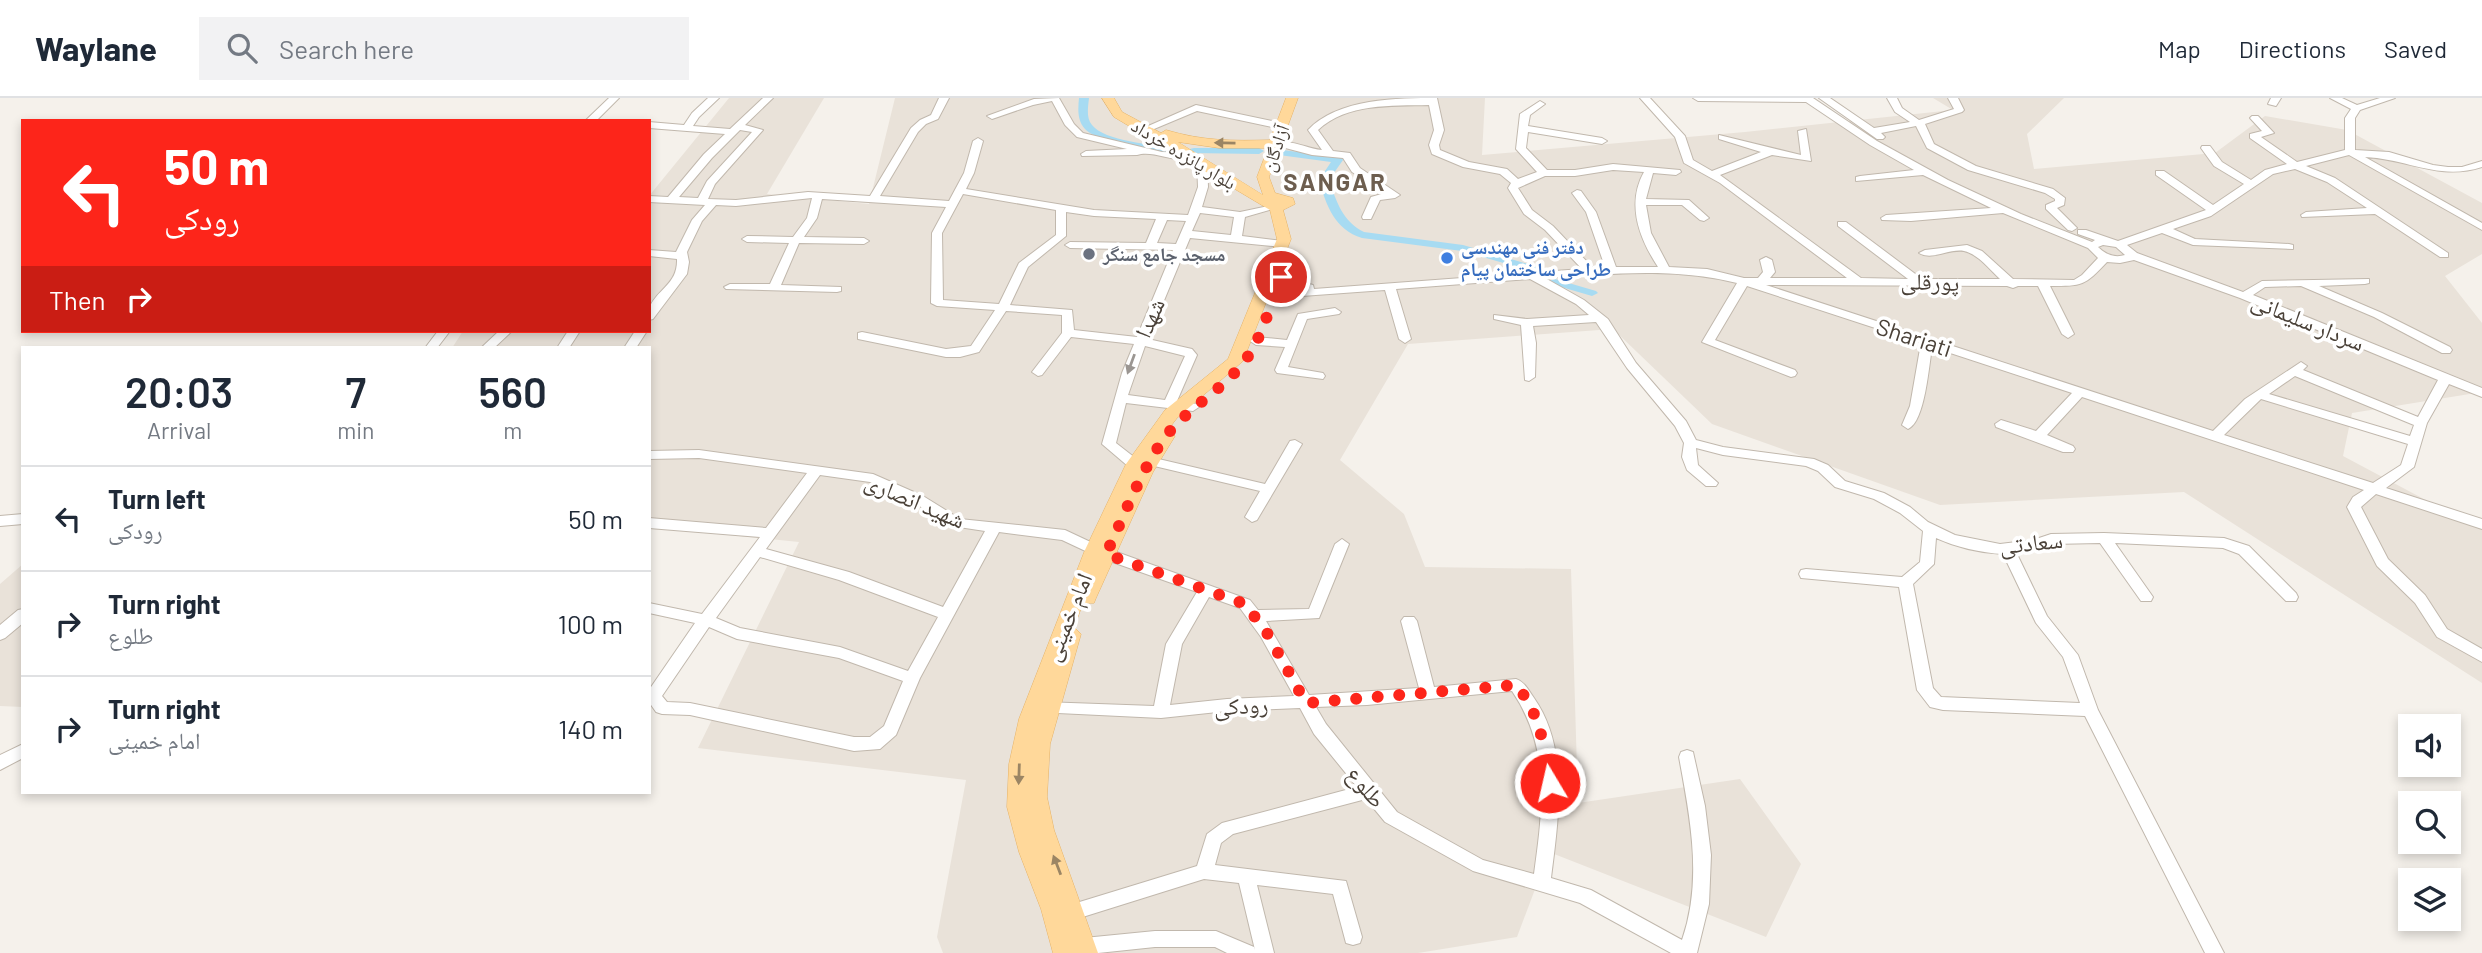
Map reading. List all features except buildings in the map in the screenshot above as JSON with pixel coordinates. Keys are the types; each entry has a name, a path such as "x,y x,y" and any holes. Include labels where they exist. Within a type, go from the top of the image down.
{"main road":[{"name":"بلوار پانزده خرداد","path":"1108,98 1118,114 1274,203"},
{"name":"بلوار پانزده خرداد","path":"1116,98 1126,112 1176,138 1206,143 1277,145"},
{"name":"آزادگان","path":"1274,203 1263,177 1277,145 1292,98"},
{"name":"آزادگان","path":"1277,145 1289,127 1298,98"},
{"path":"1274,203 1283,226 1283,244"},
{"name":"امام خمینی","path":"1041,708 1076,622 1100,552 1142,463 1162,441 1182,405 1235,360 1269,293 1281,277 1294,239 1274,203"},
{"name":"امام خمینی","path":"1182,405 1237,371 1256,341 1283,244"},
{"path":"1041,708 1036,797 1043,830 1073,912 1078,951"},
{"path":"1041,708 1019,764 1018,807 1030,852 1052,909 1078,951"}],"street":[{"path":"592,119 614,98"},
{"path":"687,127 695,115 714,98"},
{"path":"671,200 734,130 768,98"},
{"path":"873,199 914,130 934,117 944,98"},
{"path":"992,116 1021,107 1025,103 1054,98 1059,102 1070,128 1080,135 1196,160"},
{"path":"1645,98 1680,136 1688,161 1814,245 1838,268 1858,281"},
{"path":"1698,98 1808,99 1858,135 1925,172 2092,246 2095,252 2105,257 2123,260 2132,255 2113,242 2072,228 1936,167 1871,132 1824,98"},
{"path":"1892,98 1898,110 1924,129 1930,146 1935,150 1972,168 2012,178 2049,191 2060,198 2060,203 2050,207 2072,228"},
{"path":"1871,132 1918,123 1959,110 1953,98"},
{"path":"2334,98 2356,108 2390,98"},
{"path":"1330,154 1313,130 1331,115 1344,110 1432,100 1439,130 1434,145 1436,152 1466,165 1503,171 1517,183"},
{"path":"1540,104 1525,114 1521,149 1544,173"},
{"path":"1152,127 1196,107 1282,127"},
{"path":"2350,152 2350,118 2356,108"},
{"path":"2255,118 2269,133 2253,136 2295,164 2331,180 2444,255"},
{"path":"651,125 758,130 711,182 707,202 681,252 681,274 651,314"},
{"path":"1523,128 1602,141"},
{"path":"1722,138 1807,159 1803,131"},
{"path":"978,141 961,191 937,233 937,303 1068,312 1068,332 1038,372"},
{"path":"1277,145 1346,155 1356,170 1395,195 1376,197 1367,217"},
{"path":"2206,148 2218,164 2251,184"},
{"path":"1086,154 1147,151"},
{"path":"1712,175 1772,152"},
{"path":"2350,152 2482,227"},
{"path":"2092,246 2097,242 2113,242 2165,230 2213,210 2269,172 2350,152 2389,155 2448,170 2463,170 2482,164"},
{"name":"شهدا","path":"1142,463 1110,443 1121,398 1140,341 1203,187 1196,160"},
{"path":"1591,272 1549,228 1521,204 1513,188 1517,183 1544,173 1575,173 1613,167 1649,172 1676,172"},
{"path":"1649,172 1644,178 1639,213 1652,250 1666,270"},
{"path":"1860,179 1925,172"},
{"path":"2160,173 2213,210"},
{"path":"961,191 1094,213 1163,216 1240,215 1274,203"},
{"path":"1577,193 1591,212 1612,270"},
{"path":"774,287 797,239 811,218 818,196"},
{"path":"651,200 707,202 818,196 952,204"},
{"path":"1639,202 1685,202 1704,218"},
{"path":"862,336 960,353 975,349 1004,306 1023,265 1061,236 1061,206"},
{"path":"1886,218 2005,209"},
{"path":"2306,215 2376,211"},
{"path":"1236,238 1240,215"},
{"path":"1151,244 1163,216"},
{"path":"1842,224 1919,281"},
{"path":"2165,230 2193,242 2289,247"},
{"path":"1186,234 1283,244"},
{"path":"747,239 864,241"},
{"path":"1070,245 1087,247 1151,244 1180,247"},
{"path":"1925,253 1963,247 1978,253 2013,285"},
{"path":"651,253 682,256"},
{"name":"سردار سلیمانی","path":"2132,255 2244,296 2482,393"},
{"name":"پورقلی","path":"1744,281 1919,281 2013,285 2076,283 2086,277 2105,257"},
{"path":"1761,281 1769,272 1766,260"},
{"name":"Shariati","path":"1269,293 1612,270 1707,272 1744,281 2482,524"},
{"path":"1532,276 1580,302 1604,323 1632,365 1681,424 1691,443 1687,454 1690,468 1711,483"},
{"name":"Shariati","path":"1281,277 1290,283 1328,290"},
{"path":"1744,281 1708,342 1791,373"},
{"path":"2244,296 2262,284 2365,281"},
{"path":"2301,282 2378,315 2446,350"},
{"path":"2043,284 2068,334"},
{"path":"1389,286 1405,339"},
{"path":"730,287 837,289"},
{"path":"1319,376 1280,370 1302,316 1335,312"},
{"path":"1498,317 1527,323 1599,318"},
{"path":"1527,323 1530,343 1529,377"},
{"path":"1068,332 1183,349 1191,355 1182,405 1121,398"},
{"path":"489,346 504,333"},
{"path":"1256,341 1292,344"},
{"path":"1908,425 1916,406 1927,342"},
{"path":"2215,436 2260,395 2299,368 2421,423"},
{"path":"2445,379 2421,423 2407,467 2358,500 2354,507 2382,562 2420,599 2442,634 2482,656"},
{"path":"2038,436 2080,392"},
{"path":"2260,395 2415,442"},
{"path":"2001,424 2068,449"},
{"name":"سعادتی","path":"1691,443 1723,451 1809,462 1823,468 1840,484 1880,496 1930,529 1951,539 1979,546 2007,548 2034,545 2051,539 2104,538 2224,543 2244,550 2291,597"},
{"path":"1252,517 1295,444"},
{"name":"شهید انصاری","path":"651,455 699,454 873,478 918,499 957,523 1065,535 1100,552"},
{"path":"1142,463 1269,489"},
{"path":"815,472 706,620 657,678 654,696 662,708 690,709 854,744 874,744 890,730 912,678 994,527"},
{"path":"0,521 21,519"},
{"path":"651,523 770,533"},
{"path":"1806,574 1905,582 1927,564 1930,529"},
{"path":"2104,538 2146,597"},
{"path":"1254,616 1314,614 1342,544"},
{"path":"2007,548 2041,619 2070,655 2090,710 2215,953"},
{"path":"757,551 844,576 948,615"},
{"name":"طلوع","path":"1100,552 1245,604 1267,633 1321,729 1391,817 1479,866 1585,896 1663,945 1687,953"},
{"path":"1905,582 1925,690 1936,703 2090,710"},
{"path":"1161,712 1174,643 1206,590"},
{"path":"651,608 706,620 737,633 840,653 912,678"},
{"path":"0,634 21,616"},
{"path":"1409,621 1428,694"},
{"name":"رودکی","path":"1041,708 1161,712 1227,705 1306,703 1428,694 1516,685 1525,696 1543,733 1550,783 1552,800 1541,884"},
{"path":"0,762 21,751"},
{"path":"1687,757 1703,848 1704,887 1698,926 1687,953"},
{"path":"1204,871 1213,839 1228,828 1369,791"},
{"path":"1073,912 1204,871 1340,887 1353,937"},
{"path":"1246,876 1265,953"},
{"path":"1078,951 1155,939 1216,939 1247,953"}],"shaded area":[{"path":"729,98 824,98 767,194 869,204 895,98 1485,98 1482,155 1745,132 1953,110 1933,98 2064,98 2027,134 2034,169 2215,153 2265,116 2347,130 2482,203 2482,254 2445,276 2482,323 2482,392 2352,413 2343,456 2482,530 2482,683 2184,492 1940,505 1712,424 1613,329 1408,344 1340,460 1404,514 1425,567 1571,569 1578,803 1740,779 1801,864 1766,937 1549,852 1517,937 1418,953 943,953 937,937 966,780 698,748 799,542 651,527 651,346 453,346 462,333 651,333 651,194"},
{"path":"21,566 21,707 0,706 0,584"}],"waterway":[{"path":"1084,98 1084,119 1093,131 1127,143 1173,150"},
{"path":"1194,151 1259,151"},
{"path":"1283,153 1338,160 1324,180 1332,207 1351,230 1362,235 1463,248 1531,268"},
{"path":"1555,282 1592,293"}],"place":[{"name":"مسجد جامع سنگر","path":"1089,254"},
{"name":"دفتر فنی مهندسی طراحی ساختمان پیام","path":"1447,258"}],"district":[{"name":"SANGAR","path":"1335,183"}],"route":[{"path":"1281,277 1256,341 1245,361 1217,389 1193,407 1162,441 1106,554 1245,604 1267,633 1306,703 1516,685 1525,696 1543,733 1550,783"}]}
